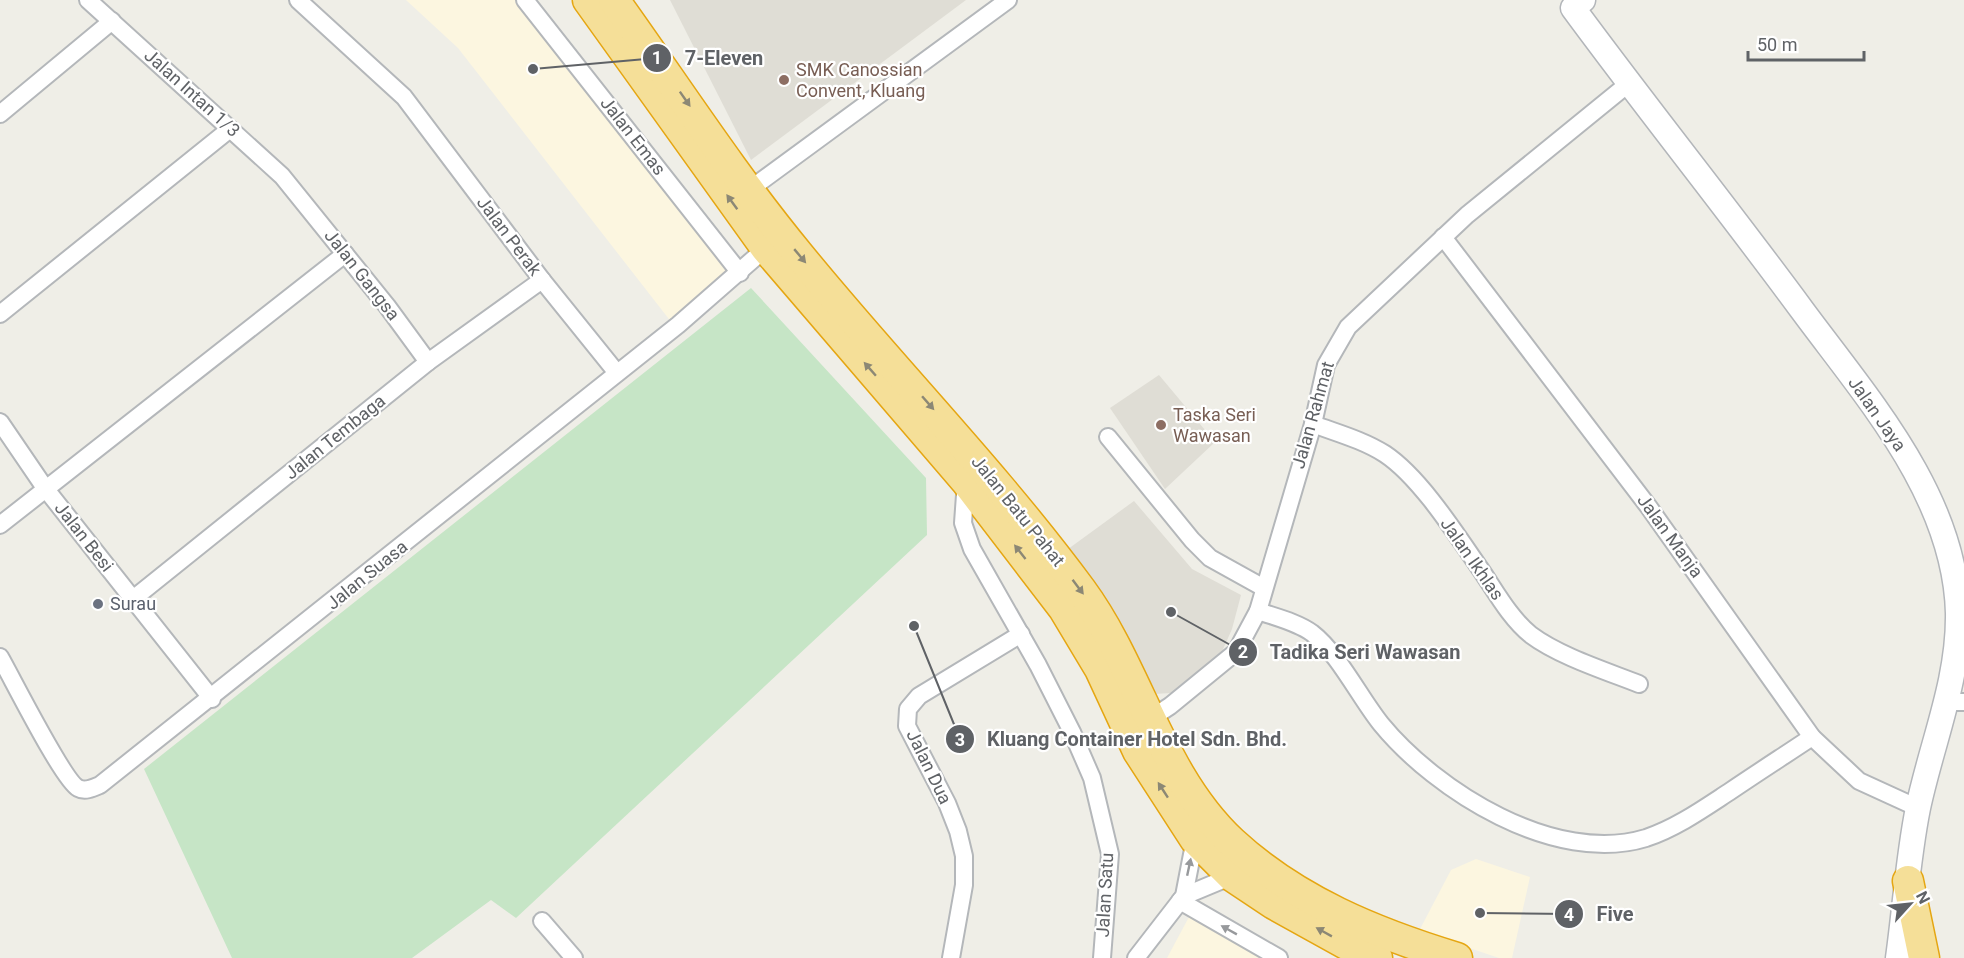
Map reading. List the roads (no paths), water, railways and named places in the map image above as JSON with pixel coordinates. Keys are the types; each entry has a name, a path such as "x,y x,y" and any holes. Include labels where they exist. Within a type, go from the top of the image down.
{"highway":[{"name":"Jalan Batu Pahat","path":"588,0 766,248 966,481 1064,609 1100,669 1138,751 1195,839 1232,876 1274,904 1367,957"},
{"name":"Jalan Batu Pahat","path":"614,0 749,190 799,255 963,442 1083,593 1120,658 1194,800 1232,841 1288,887 1343,916 1406,942 1456,958"},
{"path":"1907,894 1924,958"}],"street":[{"name":"Jalan Intan 1/3","path":"88,0 266,159 293,189"},
{"name":"Jalan Perak","path":"298,0 404,97 542,280 617,373"},
{"name":"Jalan Emas","path":"525,0 740,273"},
{"path":"749,190 1008,0"},
{"name":"Jalan Jaya","path":"1575,3 1628,84 1762,255 1896,437 1941,530 1951,567 1958,611 1956,702 1918,808 1898,958"},
{"path":"0,114 112,21"},
{"name":"Jalan Rahmat","path":"1150,719 1170,706 1236,652 1258,611 1313,424 1326,365 1348,327 1443,237 1628,84"},
{"path":"0,314 230,129"},
{"name":"Jalan Gangsa","path":"293,189 428,362"},
{"name":"Jalan Manja","path":"1443,237 1648,506 1812,737 1859,781 1918,808"},
{"name":"Jalan Suasa","path":"0,657 46,741 79,789 88,790 114,777 617,373 740,273 766,248"},
{"path":"0,525 345,254"},
{"name":"Jalan Tembaga","path":"133,599 428,362 542,280"},
{"name":"Jalan Besi","path":"0,422 45,488 212,699"},
{"name":"Jalan Ikhlas","path":"1313,424 1359,441 1385,454 1405,472 1443,516 1511,614 1531,634 1583,662 1639,684"},
{"path":"1108,437 1192,540 1210,558 1264,588"},
{"name":"Jalan Satu","path":"966,481 963,524 972,549 1072,732 1092,778 1110,854 1102,958"},
{"path":"1258,611 1312,633 1406,754 1433,776 1495,814 1556,838 1604,844 1645,838 1685,821 1812,737"},
{"name":"Jalan Dua","path":"951,958 964,885 964,856 958,831 947,803 907,726 908,709 919,696 1020,634"},
{"path":"1137,958 1182,899 1195,839"},
{"path":"1182,899 1232,876"},
{"name":"Jalan Jaya","path":"1907,894 1915,958"},
{"path":"1182,899 1279,958"},
{"path":"542,921 574,958"}],"place":[{"name":"7-Eleven","path":"533,69"},
{"name":"SMK Canossian Convent, Kluang","path":"784,80"},
{"name":"Taska Seri Wawasan","path":"1161,425"},
{"name":"Surau","path":"98,604"},
{"name":"Tadika Seri Wawasan","path":"1171,612"},
{"name":"Kluang Container Hotel Sdn. Bhd.","path":"914,626"},
{"name":"Five","path":"1480,913"}]}
